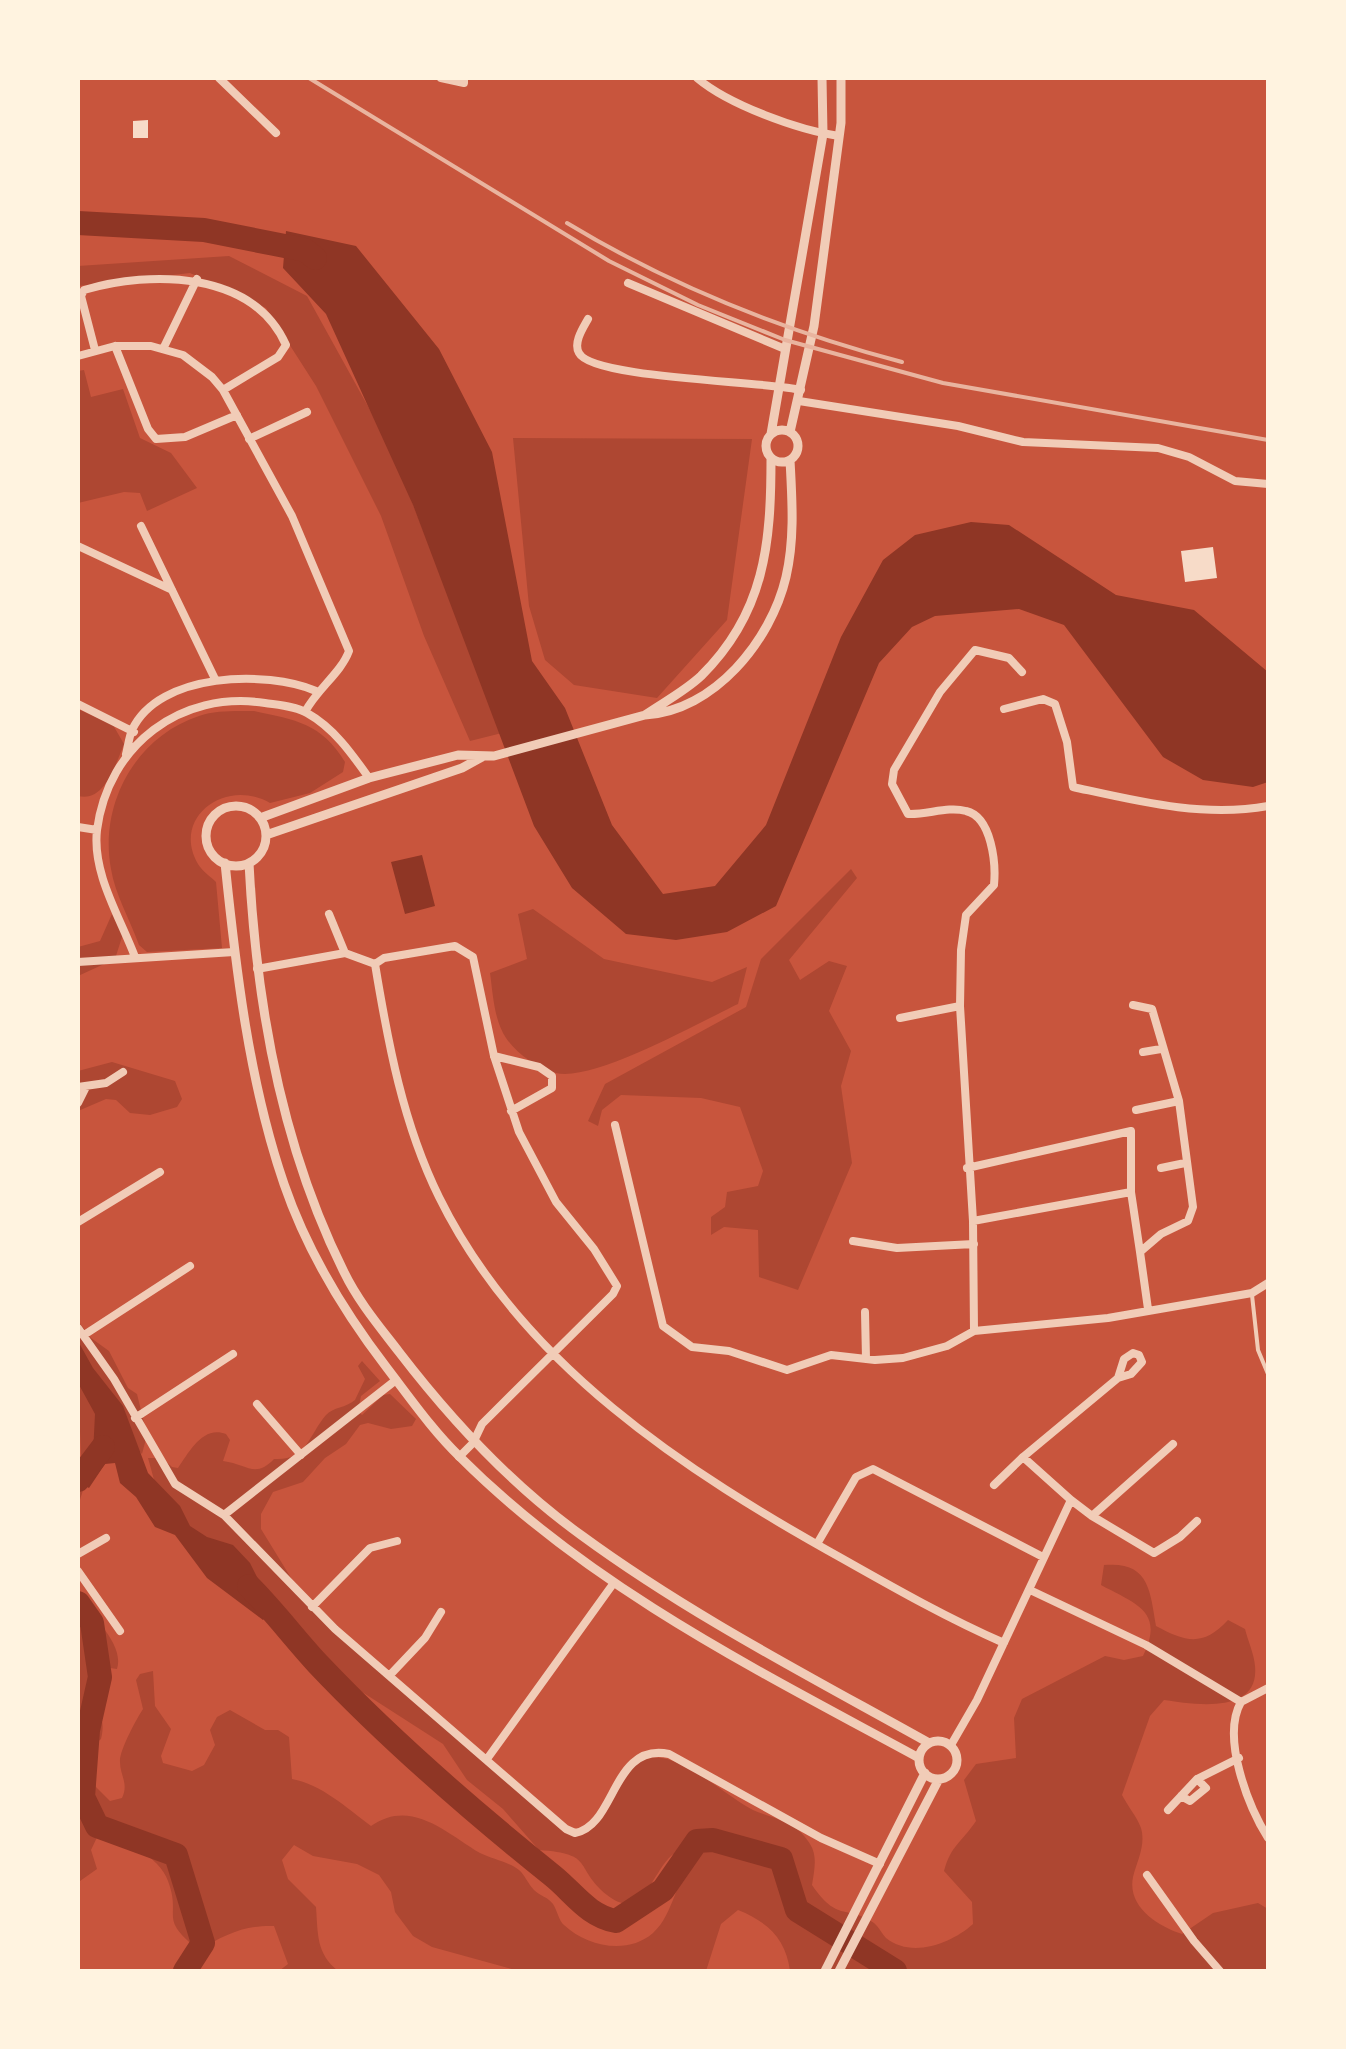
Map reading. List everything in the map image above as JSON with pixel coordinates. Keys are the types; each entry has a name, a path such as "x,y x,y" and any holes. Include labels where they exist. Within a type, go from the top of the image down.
{"street":[{"path":"219,78 276,133"},
{"path":"441,78 464,80"},
{"path":"697,78 730,97 823,134 839,136"},
{"path":"645,715 700,677 744,619 764,568 769,541 771,459 765,444 771,434 823,134 822,78"},
{"path":"260,818 369,778 458,755 494,756 645,715 675,711 713,690 750,651 766,624 787,575 793,528 790,460 798,446 790,432 814,326 839,136 841,78"},
{"path":"163,349 197,279"},
{"path":"95,350 81,296 84,290 130,280 197,279 258,307 269,316 286,345 278,357 223,390"},
{"path":"628,283 785,349"},
{"path":"588,319 577,345 579,354 592,364 675,378 780,384 801,390"},
{"path":"115,346 148,429 156,439 185,437 237,415"},
{"path":"78,356 115,346 163,349 198,364 223,390 292,516 349,651 345,661 316,691 305,712"},
{"path":"799,401 958,426 1023,442 1158,448 1189,457 1235,481 1268,484"},
{"path":"249,439 307,412"},
{"path":"771,434 790,432"},
{"path":"771,459 780,462 790,460"},
{"path":"141,526 215,679"},
{"path":"78,546 173,590"},
{"path":"974,1331 974,1244 967,1168 960,1006 964,923 976,902 994,885 994,858 980,819 971,812 905,812 892,784 894,770 940,692 975,650 1009,658 1022,672"},
{"path":"126,755 132,730 152,707 182,690 215,679 296,683 316,691"},
{"path":"1004,709 1043,699 1055,704 1067,742 1073,787 1159,805 1214,811 1268,806"},
{"path":"135,957 99,866 97,830 112,780 126,755 141,738 197,705 254,702 305,712 343,742 369,778"},
{"path":"78,704 132,730 141,738"},
{"path":"266,835 462,768 482,757"},
{"path":"231,806 252,811 260,818 266,835 261,851 249,863 225,863 209,849 206,838 212,818 231,806"},
{"path":"78,827 97,830"},
{"path":"225,863 234,952 252,1055 284,1184 334,1292 396,1380 459,1457 532,1522 613,1584 711,1643 919,1758 925,1773 939,1779"},
{"path":"249,863 257,969 278,1084 304,1178 345,1275 369,1313 473,1443 578,1533 722,1627 929,1743 940,1741 951,1745 957,1756 955,1769 939,1779 839,1971"},
{"path":"329,914 345,953"},
{"path":"375,964 384,958 439,947 465,949 473,957 494,1056 511,1111 556,1202 594,1249 617,1286 482,1424 473,1443 459,1457"},
{"path":"78,962 234,952"},
{"path":"257,969 345,953 375,964"},
{"path":"375,964 405,1111 439,1198 500,1291 552,1354 612,1407 696,1471 782,1527 1004,1643"},
{"path":"1133,1005 1154,1011 1161,1049 1179,1101 1192,1215 1140,1252"},
{"path":"900,1018 960,1006"},
{"path":"1143,1052 1161,1049"},
{"path":"494,1056 539,1067 552,1076 552,1088 511,1111"},
{"path":"78,1103 82,1087 106,1083 123,1072"},
{"path":"1136,1110 1179,1101"},
{"path":"615,1125 663,1326 676,1339 700,1350 729,1351 787,1370 831,1355 888,1360 947,1346 974,1331 1108,1318 1252,1293 1268,1283"},
{"path":"967,1168 1131,1131 1131,1192 1148,1309"},
{"path":"1161,1168 1185,1163"},
{"path":"78,1222 160,1172"},
{"path":"284,1184 304,1178"},
{"path":"973,1221 1131,1192"},
{"path":"853,1241 897,1248 974,1244"},
{"path":"190,1266 81,1331 114,1379 175,1484 224,1515 312,1607 487,1759 539,1809 575,1833 586,1828 625,1772 643,1755 653,1751 669,1754 821,1838 880,1864"},
{"path":"865,1312 866,1359"},
{"path":"135,1418 233,1354"},
{"path":"994,1485 1118,1378"},
{"path":"224,1515 396,1380"},
{"path":"257,1404 301,1455"},
{"path":"1092,1516 1173,1444"},
{"path":"1023,1457 1092,1516 1154,1553 1180,1537 1197,1521"},
{"path":"817,1544 856,1477 873,1469 1043,1557"},
{"path":"951,1745 1030,1590 1071,1500"},
{"path":"78,1554 106,1538"},
{"path":"312,1607 370,1548 397,1541"},
{"path":"78,1571 120,1631"},
{"path":"487,1759 613,1584"},
{"path":"1030,1590 1146,1645 1241,1702"},
{"path":"390,1675 425,1638 441,1612"},
{"path":"711,1643 722,1627"},
{"path":"1268,1688 1241,1702 1232,1726 1248,1801 1268,1838"},
{"path":"919,1758 929,1743"},
{"path":"1168,1810 1209,1770 1239,1758"},
{"path":"825,1971 925,1773"},
{"path":"1181,1796 1190,1801 1199,1797 1206,1788 1197,1779"},
{"path":"1147,1875 1194,1941 1220,1971"}],"lane":[{"path":"1252,1293 1258,1350 1268,1374"}],"shaded area":[{"path":"286,231 356,246 439,349 492,452 532,661 565,708 612,825 663,894 715,886 766,825 841,637 883,560 915,535 971,522 1009,525 1116,595 1194,610 1268,672 1268,782 1253,787 1203,780 1163,757 1064,625 1019,609 935,616 912,627 879,663 776,906 727,932 676,940 626,934 572,888 534,826 413,505 326,314 283,268"},
{"path":"229,256 307,296 391,448 502,733 470,741 424,636 381,516 316,386 266,308 190,273 78,286 78,266"},
{"path":"84,370 91,397 123,389 140,438 171,453 197,488 147,511 140,493 124,492 78,503 78,371"},
{"path":"513,438 752,439 727,620 657,698 574,685 545,660 529,606"},
{"path":"78,709 113,725 124,744 108,780 95,794 87,797 78,796"},
{"path":"254,711 295,721 317,731 345,762 343,772 310,793 270,803 253,796 236,795 207,806 197,818 191,847 200,867 216,882 222,948 147,952 139,945 111,869 111,821 126,776 157,740 176,726 212,713"},
{"path":"422,855 435,906 405,914 391,862"},
{"path":"851,869 857,878 789,960 800,980 829,961 847,966 829,1011 851,1051 841,1086 852,1163 798,1290 759,1277 758,1230 724,1227 711,1235 711,1217 725,1207 727,1192 758,1186 763,1171 740,1107 701,1098 621,1095 602,1110 598,1126 588,1121 605,1084 746,1007 761,959"},
{"path":"533,909 604,959 712,982 747,967 738,1004 647,1049 595,1069 556,1073 541,1067 516,1050 502,1031 490,973 527,959 518,914"},
{"path":"112,914 123,934 115,959 78,976 78,947 100,941"},
{"path":"112,1062 175,1081 182,1099 177,1107 150,1115 130,1113 116,1100 106,1099 78,1111 78,1071"},
{"path":"78,1321 91,1338 109,1351 128,1388 137,1394 147,1435 142,1454 128,1440 78,1353"},
{"path":"78,1341 93,1368 123,1406 148,1473 180,1506 190,1526 207,1537 233,1545 250,1563 259,1581 278,1604 263,1620 207,1578 175,1535 155,1527 136,1497 120,1483 115,1463 105,1464 89,1488 79,1482 93,1454 95,1414 78,1383"},
{"path":"362,1361 380,1381 361,1396 358,1411 362,1415 383,1395 390,1394 416,1419 412,1426 391,1429 368,1423 360,1425 346,1444 325,1458 303,1482 273,1492 261,1514 261,1529 296,1586 336,1629 562,1829 580,1836 592,1829 631,1770 640,1762 663,1758 704,1777 753,1810 800,1831 814,1854 812,1885 836,1909 864,1917 876,1925 886,1938 908,1947 931,1946 954,1937 973,1924 972,1902 944,1871 954,1849 976,1821 964,1780 976,1764 1016,1758 1014,1718 1022,1699 1105,1656 1124,1660 1143,1656 1151,1629 1149,1619 1135,1604 1101,1585 1104,1565 1119,1565 1139,1573 1145,1580 1156,1626 1176,1636 1194,1639 1210,1635 1228,1620 1245,1629 1255,1666 1254,1682 1247,1693 1236,1700 1206,1704 1164,1700 1150,1716 1122,1795 1142,1834 1142,1847 1133,1877 1135,1897 1146,1914 1182,1934 1213,1913 1258,1903 1268,1909 1268,1971 790,1971 784,1950 774,1933 738,1910 721,1924 706,1971 519,1971 432,1947 413,1936 395,1912 391,1892 379,1875 357,1864 313,1856 294,1845 282,1860 288,1879 316,1907 322,1950 338,1971 279,1971 288,1964 274,1926 235,1932 199,1950 174,1923 172,1893 164,1872 149,1856 119,1838 100,1831 91,1850 97,1869 80,1881 78,1595 105,1630 118,1659 117,1669 110,1668 102,1656 95,1653 90,1666 95,1679 88,1701 99,1714 103,1728 101,1739 89,1749 96,1787 110,1801 122,1798 124,1793 120,1757 143,1709 136,1680 140,1674 153,1671 155,1706 171,1729 161,1756 163,1763 192,1771 204,1765 215,1745 210,1730 217,1717 230,1710 265,1730 278,1730 289,1737 292,1779 323,1791 371,1826 400,1815 414,1817 441,1828 480,1853 515,1867 534,1890 551,1902 564,1925 584,1939 608,1946 632,1944 653,1933 666,1916 683,1877 696,1860 688,1849 671,1856 645,1892 629,1903 619,1902 607,1895 577,1859 539,1850 503,1809 467,1780 443,1744 317,1663 302,1646 292,1619 211,1552 158,1494 148,1458 162,1458 178,1468 192,1448 210,1433 226,1434 230,1440 223,1461 250,1469 261,1468 274,1459 294,1456 306,1446 326,1415 355,1400 365,1379 358,1366"},
{"path":"78,1381 97,1406 101,1434 78,1506 78,1464 81,1456"}],"building":[{"path":"148,120 148,138 133,138 133,121"},
{"path":"1213,547 1217,578 1185,582 1181,551"}],"waterway":[{"path":"78,223 204,230 305,250 315,258"},
{"path":"78,1480 103,1447"},
{"path":"249,1586 318,1664 403,1747 597,1914 616,1921 663,1890 697,1841 713,1840 781,1859 797,1910 895,1971"},
{"path":"78,1603 92,1623 100,1677 88,1730 83,1797 97,1826 176,1855 203,1943 185,1971"}],"railway":[{"path":"309,78 609,261 698,305 785,340 943,383 1268,440"},
{"path":"567,223 647,267 730,304 815,336 902,362"}]}
